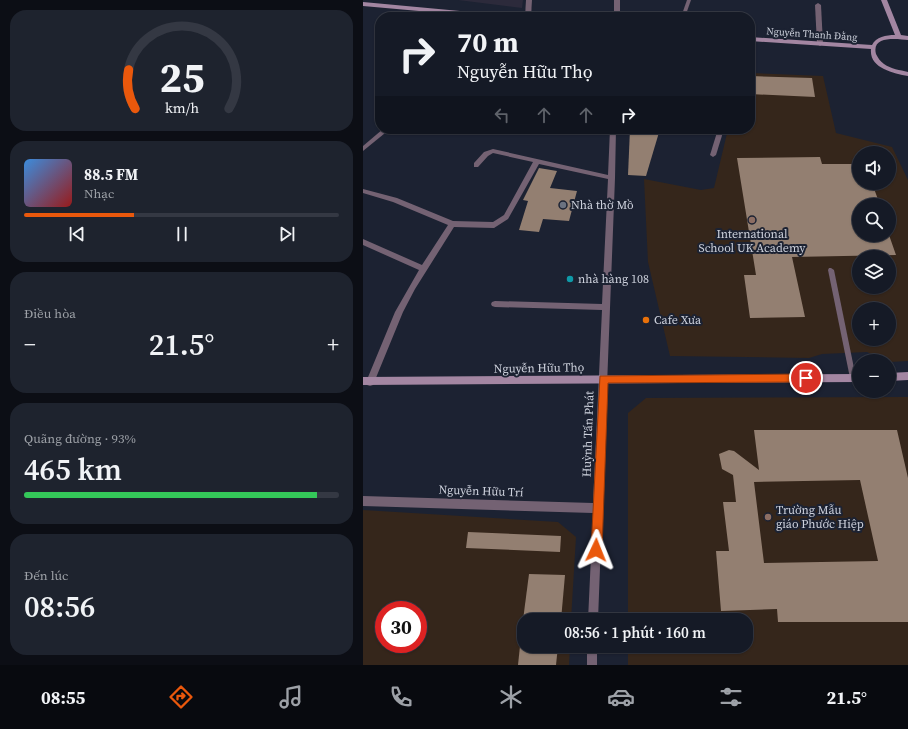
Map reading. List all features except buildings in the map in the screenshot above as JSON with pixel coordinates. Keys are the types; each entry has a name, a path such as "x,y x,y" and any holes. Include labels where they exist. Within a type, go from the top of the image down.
{"street":[{"path":"528,12 529,0"},
{"path":"617,0 617,12"},
{"path":"884,0 898,36"},
{"path":"363,4 439,12"},
{"path":"818,5 820,44"},
{"path":"908,38 898,36 882,38 874,43 872,47 872,54 881,64 894,71 908,74"},
{"name":"Nguyễn Thanh Đằng","path":"755,39 872,47"},
{"path":"363,149 381,134"},
{"name":"Huỳnh Tấn Phát","path":"593,613 613,134"},
{"path":"713,155 719,134"},
{"path":"476,165 486,154 493,151 611,178"},
{"path":"363,191 395,200 452,224 494,224 501,222 507,216 537,162"},
{"path":"366,381 399,312 452,224"},
{"path":"363,242 424,269"},
{"path":"495,304 606,307"},
{"path":"896,377 908,376"},
{"name":"Nguyễn Hữu Thọ","path":"366,381 852,378"},
{"name":"Nguyễn Hữu Trí","path":"363,501 598,508"},
{"path":"592,653 592,665"}],"lane":[{"path":"685,12 689,0"},
{"path":"831,270 852,361"}],"shaded area":[{"path":"458,0 523,0 522,8"},
{"name":"International School UK Academy","path":"755,73 823,76 836,133 888,146 852,146 852,190 896,190 896,155 908,180 908,361 896,362 896,354 871,354 867,352 822,354 809,358 670,356 648,262 644,179 701,190 714,188 727,134 755,134"},
{"name":"Trường Mẫu giáo Phước Hiệp","path":"908,397 908,665 628,665 628,653 753,653 753,613 628,613 628,413 646,398"},
{"path":"363,510 558,522 576,537 571,613 517,613 517,653 570,653 569,665 363,665"}],"place":[{"name":"Nhà thờ Mồ","path":"563,205"},
{"name":"International School UK Academy","path":"752,220"},
{"name":"nhà hàng 108","path":"570,279"},
{"name":"Cafe Xưa","path":"646,320"},
{"name":"Trường Mẫu giáo Phước Hiệp","path":"768,517"}],"route":[{"path":"596,550 603,379 806,378"}]}
